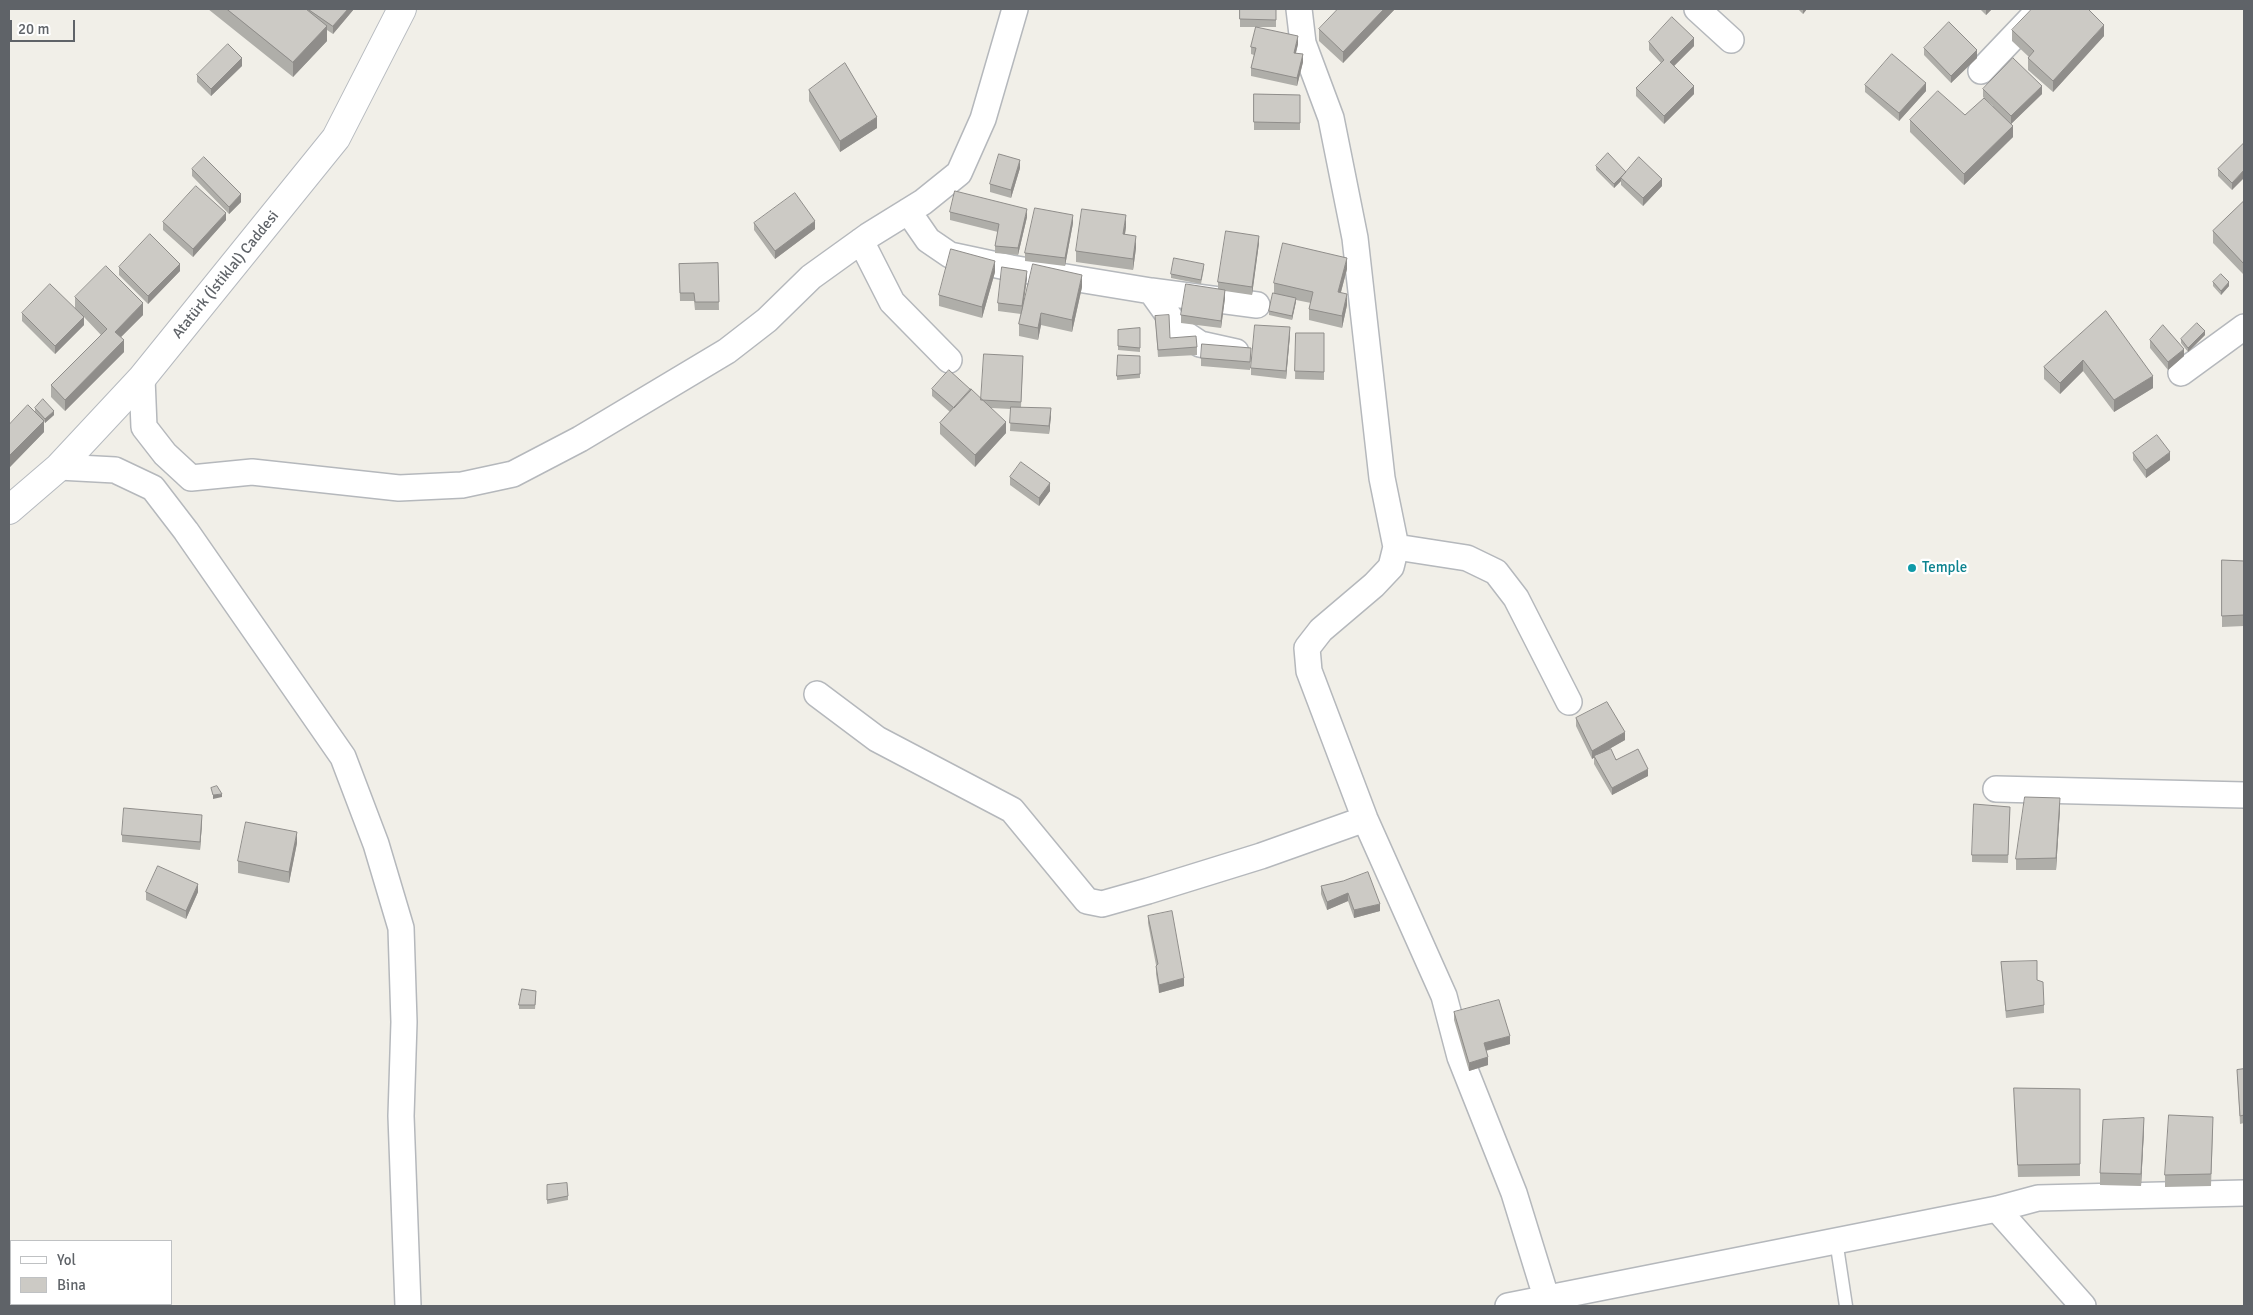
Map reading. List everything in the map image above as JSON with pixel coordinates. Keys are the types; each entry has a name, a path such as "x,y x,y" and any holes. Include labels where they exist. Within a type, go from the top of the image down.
{"street":[{"name":"Atatürk (İstiklal) Caddesi","path":"9,508 59,467 142,378 336,138 402,9"},
{"path":"142,378 144,427 165,454 191,478 252,472 399,488 462,485 513,474 580,438 727,351 767,320 811,277 861,241 923,202 958,174 983,119 1015,9"},
{"path":"1299,9 1303,43 1330,118 1355,238 1382,478 1396,547 1390,567 1374,585 1321,630 1306,648 1309,671 1365,819 1444,996 1460,1056 1514,1193 1547,1300"},
{"path":"1697,9 1731,40"},
{"path":"1981,71 2040,9"},
{"path":"908,211 928,240 950,255 1011,268 1151,291 1257,305"},
{"path":"861,241 892,302 949,360"},
{"path":"1151,291 1179,330 1200,344 1236,352"},
{"path":"2181,373 2244,327"},
{"path":"59,467 115,470 153,488 186,531 343,757 376,844 401,928 404,1022 401,1116 408,1306"},
{"path":"1396,547 1467,558 1496,572 1516,598 1569,702"},
{"path":"817,694 877,739 1012,810 1087,900 1102,904 1148,892 1261,856 1365,819"},
{"path":"1996,789 2244,795"},
{"path":"1508,1306 1547,1300 1836,1240 1997,1210 2038,1198 2244,1193"},
{"path":"1997,1210 2083,1306"}],"lane":[{"path":"1836,1240 1846,1306"}],"building":[{"path":"227,9 306,9 327,26 293,62"},
{"path":"308,9 348,9 333,26"},
{"path":"1240,9 1276,9 1276,20 1240,19"},
{"path":"1338,9 1384,9 1343,52 1319,29"},
{"path":"2032,9 2088,9 2104,25 2053,81 2028,58 2034,51 2012,30"},
{"path":"1672,17 1694,38 1670,62 1694,86 1664,116 1636,88 1664,60 1649,42"},
{"path":"1949,22 1977,50 1951,76 1924,48"},
{"path":"1256,27 1298,36 1294,53 1303,54 1297,78 1251,68 1256,48 1251,47"},
{"path":"228,44 242,58 211,89 197,75"},
{"path":"1892,54 1926,83 1899,113 1865,85"},
{"path":"2013,58 2042,86 2011,116 1983,89"},
{"path":"845,63 877,117 840,141 809,90"},
{"path":"1938,91 1965,115 1984,98 2013,126 1964,174 1910,120"},
{"path":"1254,94 1300,95 1300,123 1254,122"},
{"path":"2244,143 2244,170 2232,183 2218,169"},
{"path":"1608,153 1626,172 1614,184 1596,166"},
{"path":"999,154 1020,160 1011,190 990,184"},
{"path":"204,157 241,194 229,207 192,169"},
{"path":"1639,157 1662,179 1643,198 1621,178"},
{"path":"196,186 226,213 193,249 163,222"},
{"path":"955,191 1027,209 1018,248 995,246 999,224 950,212"},
{"path":"795,193 815,221 775,251 754,223"},
{"path":"2244,201 2244,264 2213,231"},
{"path":"1035,208 1073,215 1065,258 1025,253"},
{"path":"1082,209 1126,215 1123,234 1136,236 1133,259 1076,251"},
{"path":"1226,231 1259,236 1252,287 1218,282"},
{"path":"150,234 180,264 148,296 119,267"},
{"path":"1283,243 1347,258 1338,292 1347,294 1342,316 1309,309 1313,292 1274,283"},
{"path":"951,249 995,261 982,307 939,295"},
{"path":"1174,258 1204,264 1201,280 1171,274"},
{"path":"718,263 719,302 695,302 694,293 680,293 679,264"},
{"path":"1033,264 1082,275 1072,320 1041,313 1038,328 1019,324"},
{"path":"106,266 143,303 115,332 124,340 65,400 51,385 107,329 75,297"},
{"path":"1002,267 1027,271 1022,306 998,303"},
{"path":"2221,274 2229,282 2221,291 2213,282"},
{"path":"50,284 84,317 55,346 22,313"},
{"path":"1186,284 1225,290 1221,321 1181,315"},
{"path":"1273,293 1296,298 1292,316 1269,311"},
{"path":"2106,311 2153,376 2114,400 2083,360 2060,383 2044,367"},
{"path":"1169,315 1170,338 1196,336 1197,347 1158,350 1155,316"},
{"path":"2197,323 2205,331 2188,348 2181,339"},
{"path":"1255,325 1290,327 1286,371 1251,368"},
{"path":"2163,325 2184,349 2168,362 2150,340"},
{"path":"1140,328 1140,348 1118,346 1118,330"},
{"path":"1296,333 1324,333 1324,372 1295,371"},
{"path":"1202,344 1251,348 1250,362 1201,358"},
{"path":"984,354 1023,356 1021,402 981,400"},
{"path":"1118,355 1140,356 1140,374 1117,376"},
{"path":"949,370 971,390 954,408 932,389"},
{"path":"971,389 1006,422 975,455 940,423"},
{"path":"43,399 54,411 45,419 35,408"},
{"path":"28,405 44,421 9,456 9,425"},
{"path":"1011,407 1051,408 1049,426 1010,423"},
{"path":"2157,435 2170,452 2146,470 2133,453"},
{"path":"1021,462 1050,483 1039,498 1010,477"},
{"path":"2222,560 2244,561 2244,615 2222,616"},
{"path":"1607,702 1625,732 1592,751 1576,718"},
{"path":"1611,749 1616,760 1638,749 1648,769 1612,788 1594,756"},
{"path":"217,786 222,794 213,795 211,788"},
{"path":"2025,797 2060,798 2056,858 2016,859"},
{"path":"1974,804 2010,807 2008,855 1972,855"},
{"path":"124,808 202,815 200,842 122,835"},
{"path":"246,822 297,832 289,872 238,861"},
{"path":"158,866 198,884 186,911 146,892"},
{"path":"1368,872 1380,904 1354,910 1348,893 1327,902 1321,886"},
{"path":"1172,911 1184,978 1159,985 1156,966 1158,964 1148,916"},
{"path":"2037,961 2037,980 2043,982 2044,1005 2006,1011 2001,962"},
{"path":"522,989 536,991 535,1005 519,1005"},
{"path":"1499,1000 1510,1036 1484,1043 1488,1057 1469,1063 1454,1012"},
{"path":"2244,1069 2244,1115 2240,1116 2237,1070"},
{"path":"2014,1088 2080,1089 2080,1164 2018,1165"},
{"path":"2169,1115 2213,1117 2211,1174 2165,1175"},
{"path":"2144,1118 2141,1174 2100,1173 2103,1120"},
{"path":"567,1183 568,1196 547,1200 547,1185"}],"place":[{"name":"Temple","path":"1912,568"}]}
